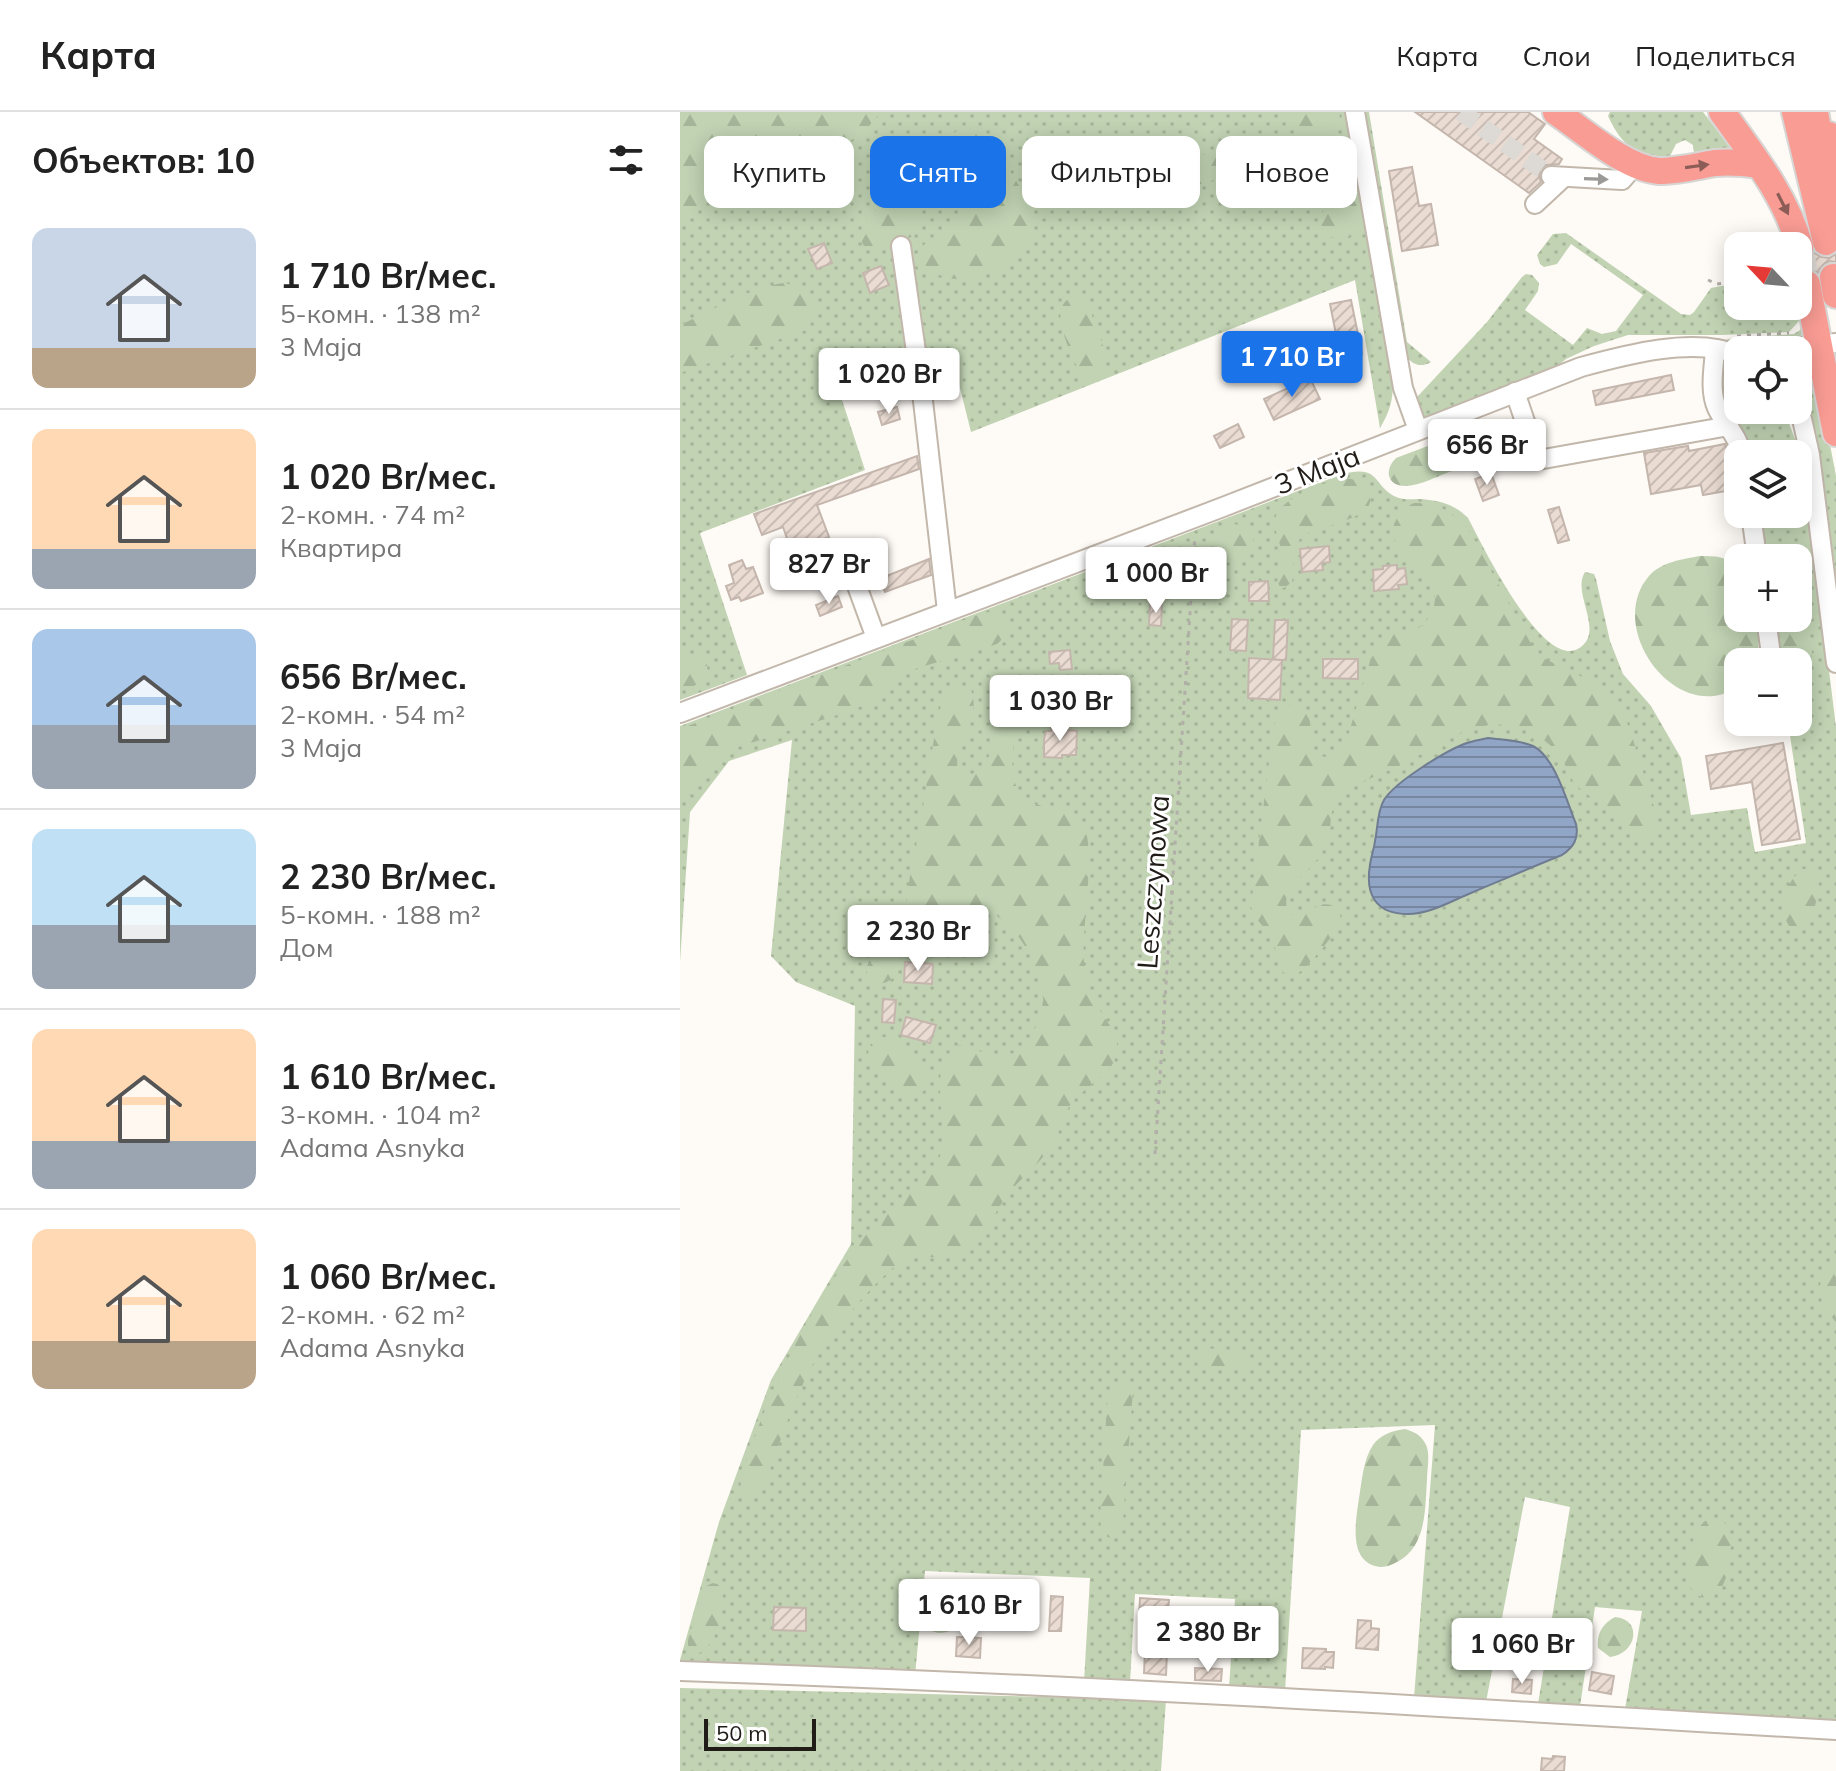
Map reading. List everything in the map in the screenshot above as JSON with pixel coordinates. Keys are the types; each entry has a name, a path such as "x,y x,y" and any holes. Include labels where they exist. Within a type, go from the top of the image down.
{"highway":[{"path":"1722,112 1759,165 1796,232"},
{"path":"1795,112 1826,242 1836,210 1836,178"},
{"path":"1815,112 1836,210"},
{"path":"1826,112 1836,210"},
{"path":"1578,120 1618,156 1635,165 1660,171 1718,163 1759,165"},
{"path":"1812,350 1836,433"}],"street":[{"path":"1355,112 1403,388 1418,430"},
{"path":"1535,204 1557,176 1622,180 1635,165"},
{"path":"901,246 923,401 947,611"},
{"name":"3 Maja","path":"680,713 1581,367 1668,348 1724,351"},
{"path":"1715,349 1714,398 1736,440"},
{"path":"1515,392 1538,460 1729,426"},
{"path":"1803,424 1810,455 1836,663"},
{"path":"857,586 876,638"},
{"path":"680,1671 1359,1702 1836,1730"}],"path":[{"path":"1708,280 1724,283"},
{"name":"Leszczynowa","path":"1155,1154 1197,516"}],"green space":[{"path":"680,112 1350,112 1354,136 1216,136 1216,208 1357,208 1357,156 1393,383 1391,401 1380,428 1355,280 971,432 951,352 839,391 865,470 700,533 747,675 680,700"},
{"path":"680,112 881,112 864,132 854,138 704,136 704,204 680,219"},
{"path":"1279,112 1340,112 1338,124 1332,132 1323,136 1303,134 1285,122"},
{"path":"1362,112 1369,112 1407,342 1431,362 1424,365 1414,363 1406,356"},
{"path":"1610,112 1703,112 1732,150 1716,154 1694,153 1693,145 1685,140 1676,144 1667,162 1638,151 1625,142 1608,116"},
{"path":"970,125 988,136 952,136 960,128"},
{"path":"1216,151 1216,180 1200,184 1200,156"},
{"path":"1006,163 1022,191 1022,208 1030,208 1032,213 1033,228 1029,241 1021,253 997,270 968,278 940,275 927,267 921,257 921,249 926,242 953,225 963,209 1006,208"},
{"path":"1357,173 1363,204 1362,226 1358,232 1346,239 1326,234 1321,221 1325,208 1357,208"},
{"path":"879,208 917,208 922,222 915,235 872,251 866,249 861,233 873,212"},
{"path":"1566,233 1681,314 1690,315 1711,288 1724,286 1724,320 1799,321 1789,332 1628,335 1594,346 1566,359 1554,369 1425,417 1421,415 1418,396 1487,322 1526,274 1532,275 1539,283 1538,291 1525,310 1573,345 1587,328 1602,334 1616,331 1643,295 1571,244 1557,264 1544,267 1537,255 1553,234"},
{"path":"783,283 802,289 814,300 815,314 804,331 680,373 680,325 743,295"},
{"path":"1074,297 1088,305 1101,340 1106,368 1105,377 1098,382 1088,382 1083,377 1065,337 1061,310 1066,301"},
{"path":"1806,320 1807,325 1800,336 1768,336 1794,334"},
{"path":"1812,356 1836,476 1836,599 1812,419"},
{"path":"1724,366 1724,403 1720,369"},
{"path":"1498,422 1508,431 1510,444 1496,456 1412,485 1401,486 1392,481 1389,473 1396,458"},
{"path":"1733,424 1789,424 1795,440 1741,440"},
{"path":"1364,472 1399,498 1445,503 1468,518 1517,604 1552,644 1569,651 1584,644 1590,628 1582,580 1585,572 1594,574 1610,641 1623,674 1651,706 1681,758 1691,815 1747,808 1755,852 1806,843 1790,736 1812,736 1812,648 1777,648 1774,632 1812,632 1812,544 1761,544 1759,528 1811,528 1836,727 1836,1721 1625,1709 1642,1611 1595,1607 1580,1706 1538,1704 1570,1507 1525,1497 1486,1702 1414,1698 1435,1425 1301,1430 1285,1692 1229,1688 1235,1599 1135,1594 1130,1683 1084,1682 1090,1578 925,1571 915,1675 680,1666 719,1522 771,1380 851,1244 855,1006 796,982 771,956 792,740 729,761 690,812 680,962 680,726 1340,475"},
{"path":"1342,478 1354,480 1365,488 1370,499 1368,507 1347,520 1300,539 1295,548 1292,582 1284,588 1280,587 1278,578 1282,556 1275,524 1278,512 1302,493"},
{"path":"1414,503 1443,509 1467,527 1530,642 1543,658 1597,684 1612,695 1630,730 1655,810 1656,825 1652,833 1640,840 1629,834 1608,809 1582,791 1555,750 1530,732 1513,726 1495,725 1460,733 1354,786 1338,799 1324,849 1294,885 1286,902 1294,915 1323,904 1331,905 1340,914 1340,923 1306,967 1296,974 1285,974 1272,939 1251,907 1273,729 1282,712 1296,705 1307,714 1314,751 1325,757 1336,755 1345,746 1370,661 1378,647 1391,634 1416,629 1428,618 1435,603 1433,587 1395,542 1393,532 1399,514"},
{"path":"1234,524 1247,530 1254,541 1252,551 1244,560 1235,562 1226,559 1214,544 1214,536 1220,529"},
{"path":"1156,550 1168,552 1177,560 1170,573 1107,596 1093,596 1085,591 1085,582 1094,572"},
{"path":"1700,556 1724,559 1724,632 1757,632 1758,648 1724,648 1724,692 1715,696 1692,694 1671,683 1654,666 1641,645 1635,621 1637,597 1654,571"},
{"path":"993,611 1008,620 1008,630 997,644 899,676 874,699 856,709 738,747 721,759 690,795 680,799 680,729"},
{"path":"1779,632 1809,632 1812,648 1782,648"},
{"path":"693,656 706,662 707,674 696,685 680,690 680,659"},
{"path":"1001,671 1015,676 1017,684 1012,772 1017,788 1024,798 1034,803 1075,816 1087,836 1089,869 1084,963 1094,997 1115,1035 1116,1055 1102,1077 1070,1105 1050,1148 1009,1193 985,1231 967,1251 953,1257 916,1257 900,1263 872,1288 839,1325 805,1381 765,1483 756,1493 747,1495 741,1486 741,1475 753,1441 784,1367 813,1313 868,1233 899,1200 929,1178 939,1161 942,1146 940,1082 947,1056 953,1049 964,1045 995,1057 1013,1053 1034,1031 1041,1012 1042,990 1031,958 1011,928 999,918 986,912 973,913 931,948 914,944 906,928 908,886 942,701 954,688 971,690 973,714 957,762 962,775 970,778 981,769 992,747 990,685"},
{"path":"1803,869 1810,869 1816,876 1818,893 1810,920 1801,930 1794,930 1784,911 1785,897 1791,882"},
{"path":"884,946 894,948 900,962 894,977 878,983 869,980 868,965 875,952"},
{"path":"884,1037 918,1057 927,1074 924,1091 914,1096 901,1093 869,1059 871,1044"},
{"path":"1836,1261 1836,1322 1821,1299 1820,1284"},
{"path":"1202,1348 1241,1351 1250,1360 1245,1368 1238,1370 1204,1369 1194,1360 1194,1355"},
{"path":"1126,1380 1133,1390 1123,1521 1117,1534 1110,1538 1103,1532 1100,1519 1107,1405 1115,1385"},
{"path":"1405,1429 1421,1437 1428,1451 1422,1526 1414,1547 1407,1555 1393,1564 1380,1567 1362,1558 1358,1549 1356,1518 1362,1478 1367,1457 1376,1441"},
{"path":"1712,1517 1723,1521 1728,1528 1731,1553 1725,1581 1719,1591 1711,1597 1702,1597 1694,1592 1689,1583 1687,1566 1698,1530"},
{"path":"713,1583 720,1585 722,1593 718,1626 708,1646 693,1654 688,1640 702,1592"},
{"path":"949,1597 963,1601 964,1617 948,1632 932,1631 925,1626 928,1611 934,1603"},
{"path":"1615,1617 1630,1624 1633,1637 1626,1650 1610,1657 1598,1648 1598,1638 1607,1622"},
{"path":"680,1688 1166,1700 1161,1771 680,1771"}],"water":[{"path":"1488,738 1528,744 1548,760 1576,824 1577,834 1572,845 1562,855 1432,909 1408,914 1388,911 1375,901 1369,885 1370,862 1384,800 1409,776 1433,760 1464,744"}],"building":[{"path":"1415,112 1528,112 1545,124 1534,139 1562,159 1559,164 1546,165 1541,169 1541,182 1529,193"},
{"path":"1412,167 1419,206 1431,204 1438,245 1402,251 1389,171"},
{"path":"824,243 832,263 817,269 808,249"},
{"path":"1814,253 1829,258 1836,254 1836,262 1824,264 1818,273 1812,270"},
{"path":"881,266 889,285 870,293 863,273"},
{"path":"1351,300 1362,354 1341,359 1330,304"},
{"path":"1671,375 1674,390 1596,405 1593,391"},
{"path":"1310,378 1320,399 1274,420 1264,399"},
{"path":"897,407 900,419 882,425 878,412"},
{"path":"1238,424 1244,437 1220,448 1214,436"},
{"path":"1724,444 1724,491 1703,495 1701,485 1651,494 1644,453 1688,446 1689,451"},
{"path":"917,456 919,469 817,505 829,537 815,542 817,547 812,548 821,572 808,578 804,568 798,570 783,527 762,535 754,514"},
{"path":"1491,473 1499,495 1483,501 1475,479"},
{"path":"1559,507 1569,540 1558,543 1548,510"},
{"path":"1329,546 1330,562 1322,563 1323,570 1302,572 1300,549"},
{"path":"929,559 931,575 885,592 879,579"},
{"path":"742,560 746,569 753,567 763,593 741,601 739,597 731,600 726,586 734,583 729,565"},
{"path":"1397,565 1397,569 1405,568 1407,584 1398,585 1399,589 1374,591 1373,570"},
{"path":"1268,581 1269,601 1249,601 1249,582"},
{"path":"838,596 842,607 820,616 816,605"},
{"path":"1150,604 1162,604 1161,626 1149,625"},
{"path":"1232,619 1248,620 1246,651 1230,650"},
{"path":"1275,620 1288,620 1280,700 1248,698 1249,658 1281,660 1273,659"},
{"path":"1070,650 1072,669 1060,670 1059,663 1050,664 1049,652"},
{"path":"1323,659 1358,659 1358,679 1323,678"},
{"path":"1051,728 1077,731 1076,755 1044,757 1044,739 1046,731 1051,731"},
{"path":"1783,743 1800,839 1762,845 1752,782 1711,789 1706,756"},
{"path":"905,962 933,964 932,984 904,982"},
{"path":"883,999 896,1000 894,1023 882,1022"},
{"path":"906,1017 936,1025 930,1043 901,1035"},
{"path":"1051,1596 1063,1597 1061,1631 1049,1631"},
{"path":"1140,1598 1169,1600 1167,1621 1139,1619"},
{"path":"774,1607 806,1608 806,1631 773,1630"},
{"path":"1192,1614 1221,1617 1220,1635 1191,1632"},
{"path":"1358,1620 1371,1621 1371,1628 1379,1629 1378,1650 1356,1648"},
{"path":"957,1637 981,1638 980,1658 956,1656"},
{"path":"1303,1648 1334,1652 1333,1668 1302,1668"},
{"path":"1145,1651 1167,1652 1166,1675 1144,1673"},
{"path":"1195,1668 1222,1669 1221,1681 1195,1680"},
{"path":"1592,1672 1614,1676 1611,1694 1589,1690"},
{"path":"1513,1679 1532,1680 1531,1694 1512,1692"},
{"path":"1553,1756 1565,1757 1564,1771 1541,1771 1542,1758 1552,1759"}],"tunnel":[{"path":"1461,112 1551,176"}]}
